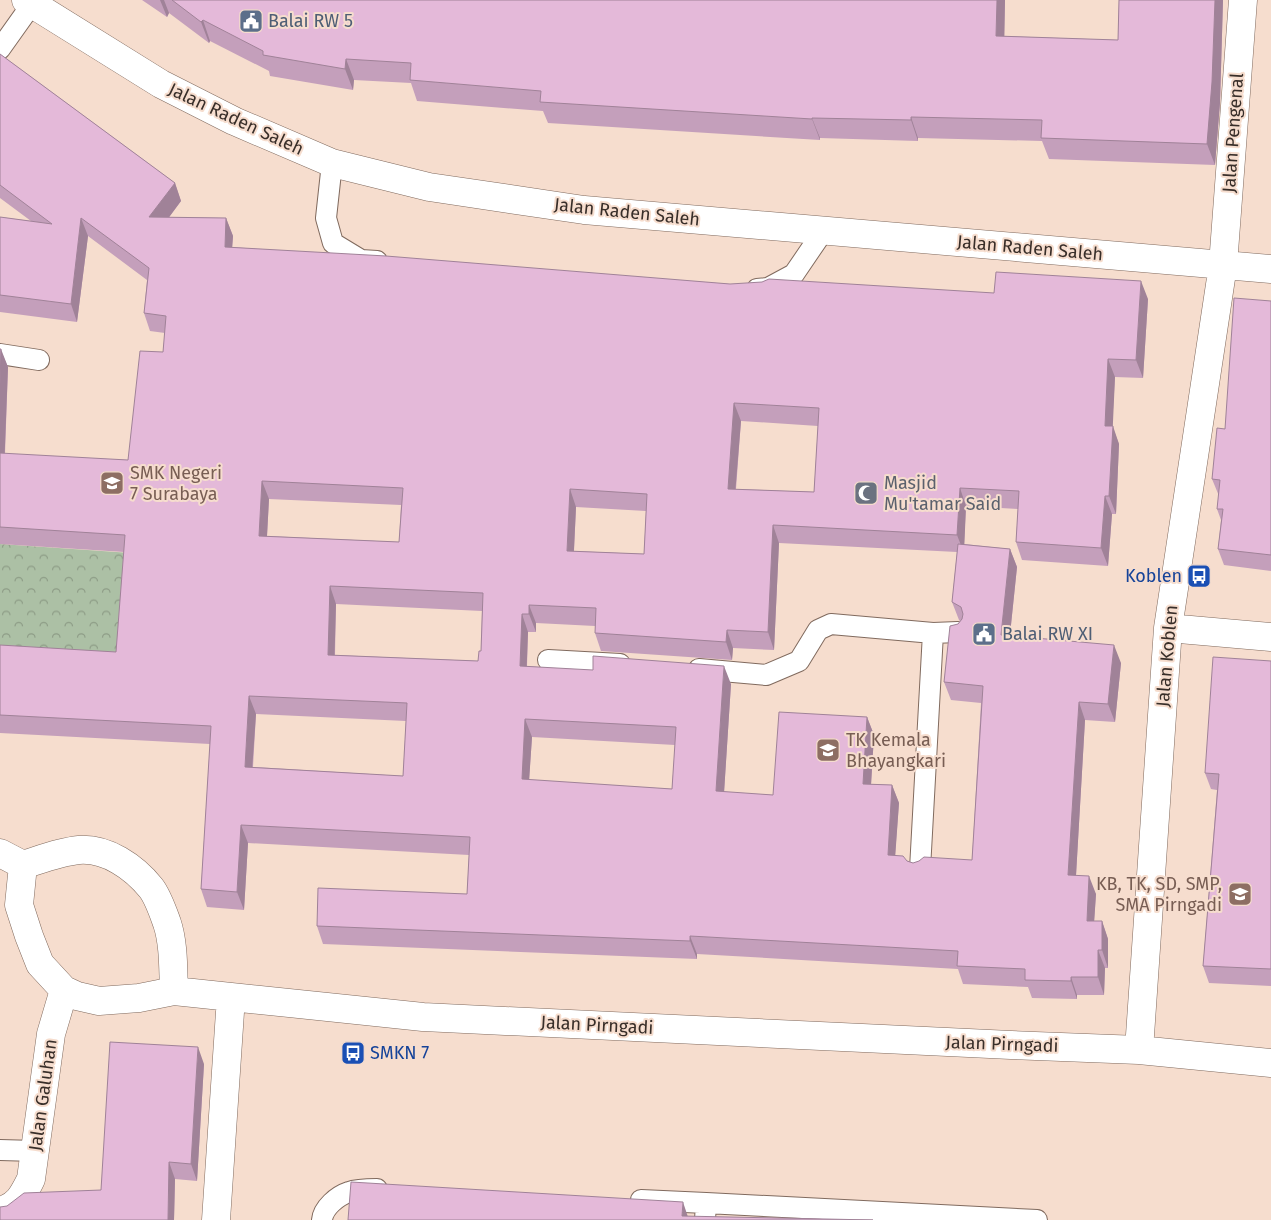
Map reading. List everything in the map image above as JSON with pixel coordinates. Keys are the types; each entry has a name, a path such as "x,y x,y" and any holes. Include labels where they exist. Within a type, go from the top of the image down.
{"street":[{"name":"Jalan Pengenal","path":"1223,265 1243,0"},
{"name":"Jalan Raden Saleh","path":"29,2 161,84 234,121 332,163 429,187 584,210 1271,268"},
{"name":"Jalan Koblen","path":"1139,1050 1168,628 1223,265"},
{"path":"1168,628 1271,637"},
{"path":"0,853 24,865 60,853 81,850 108,854 130,866 152,889 168,924 172,949 174,991"},
{"name":"Jalan Pirngadi","path":"24,865 19,905 40,964 64,990 77,996 100,1001 139,998 174,991 424,1017 1139,1050 1271,1062"},
{"name":"Jalan Galuhan","path":"10,1205 31,1179 51,1034 64,990"},
{"path":"216,1220 231,997"}],"lane":[{"path":"0,49 29,2"},
{"path":"332,163 326,218 332,243 361,260 391,262"},
{"path":"737,290 768,288 794,274 824,230"},
{"path":"0,354 39,360"},
{"path":"681,668 766,675 799,661 818,630 831,624 933,633 958,632"},
{"path":"920,869 933,633"},
{"path":"548,660 643,665"},
{"path":"0,1150 35,1150"},
{"path":"322,1220 322,1216 331,1202 348,1192 366,1189 395,1190"},
{"path":"619,1199 705,1211 1037,1220"}],"green space":[{"path":"0,544 131,553 123,670 0,662"}],"building":[{"path":"172,0 997,0 996,36 1118,40 1119,0 1215,0 1212,82 1207,144 1041,138 1042,120 911,117 911,120 812,119 540,102 541,91 410,80 411,63 346,59 345,69 263,55 263,51 203,20 201,22"},
{"path":"0,54 175,183 149,217 226,218 225,247 386,256 730,284 762,282 769,279 994,293 996,272 1141,281 1136,360 1108,359 1105,426 1113,426 1109,496 1105,496 1101,548 1016,542 1019,491 960,488 957,535 773,525 768,632 727,630 726,642 595,633 596,608 529,605 529,614 522,614 520,666 593,670 593,656 724,666 716,791 773,795 779,712 867,717 863,784 892,785 888,855 903,856 907,861 913,863 924,857 972,860 983,686 944,682 950,626 958,624 963,614 961,607 952,602 958,544 1010,549 1001,635 1114,645 1108,704 1079,702 1068,875 1089,876 1087,921 1102,921 1102,950 1098,950 1098,977 1071,977 1071,981 1025,980 1025,969 957,966 958,951 690,936 690,941 317,926 318,888 467,894 470,837 241,825 237,892 201,889 211,726 0,715 0,645 116,652 125,535 0,527 0,453 128,460 140,351 163,352 166,316 144,313 149,268 81,218 71,304 0,295 0,217 52,224 0,185","holes":["734,403 819,408 814,492 728,489","262,481 403,488 399,542 259,536","570,489 647,494 644,554 567,551","330,586 483,593 481,651 479,651 478,661 328,655","249,696 407,703 403,776 245,767","525,719 676,727 672,789 522,779"]},
{"path":"1234,298 1271,301 1271,555 1218,549 1223,509 1217,509 1220,480 1212,479 1217,428 1225,429"},
{"path":"0,349 1,349 0,385"},
{"path":"1213,657 1271,661 1271,969 1203,966 1219,774 1205,773"},
{"path":"110,1042 198,1047 191,1164 169,1162 168,1220 0,1220 0,1207 7,1206 24,1193 101,1190"},
{"path":"351,1182 683,1202 682,1216 873,1220 348,1220"}],"place":[{"name":"Balai RW 5","path":"251,21"},
{"name":"SMK Negeri 7 Surabaya","path":"112,483"},
{"name":"Masjid Mu'tamar Said","path":"866,493"},
{"name":"Koblen","path":"1199,576"},
{"name":"Balai RW XI","path":"984,634"},
{"name":"TK Kemala Bhayangkari","path":"828,750"},
{"name":"KB, TK, SD, SMP, SMA Pirngadi","path":"1240,894"},
{"name":"SMKN 7","path":"353,1053"}]}
